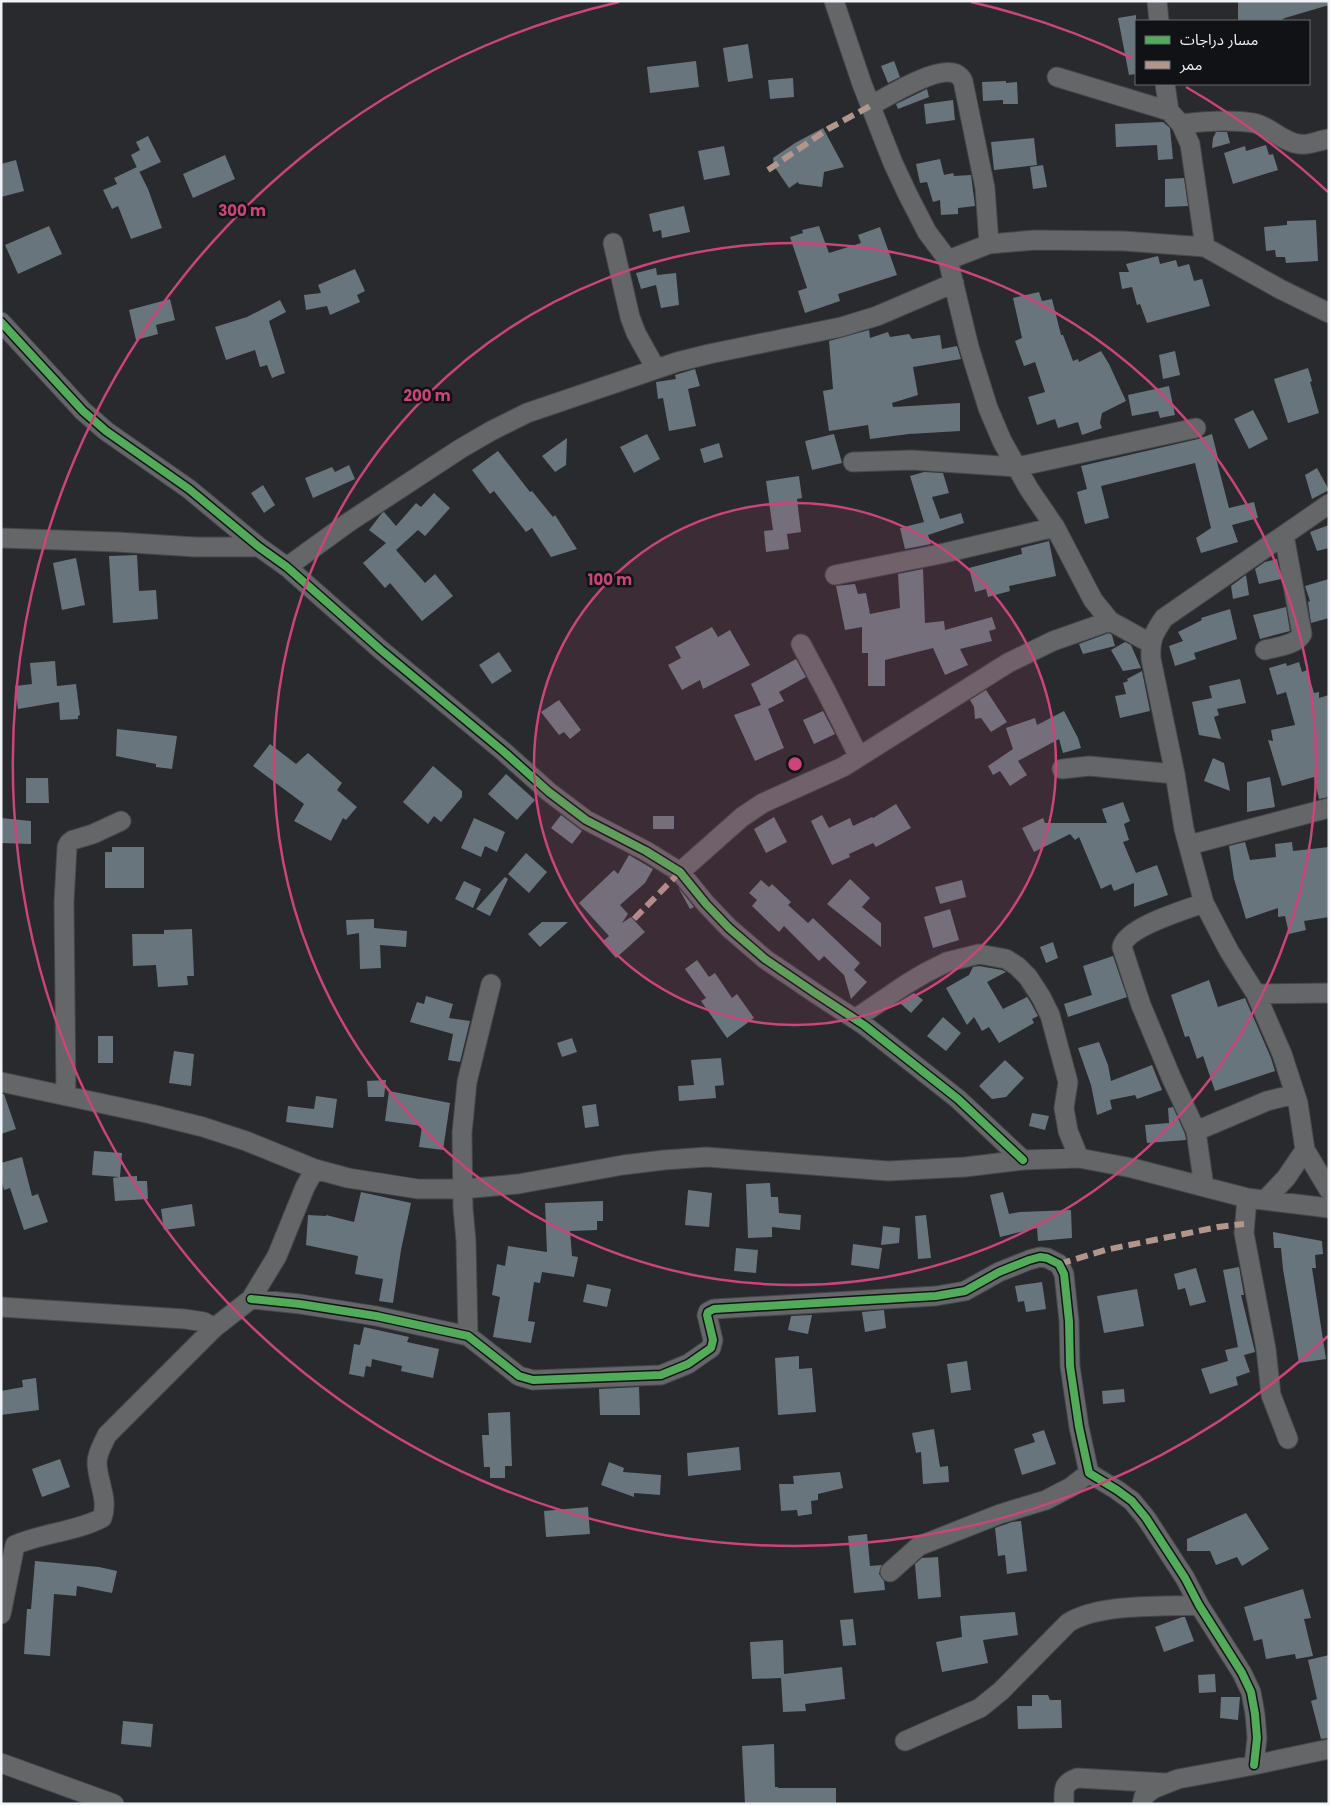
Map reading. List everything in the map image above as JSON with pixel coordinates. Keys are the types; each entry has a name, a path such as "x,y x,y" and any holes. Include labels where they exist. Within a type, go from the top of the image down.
{"street":[{"path":"834,1 862,84 893,163 928,232 948,260 969,347 988,408 1002,441 1054,527 1093,600 1110,621 1150,644"},
{"path":"1157,1 1159,20"},
{"path":"872,106 915,82 950,73 958,75 963,82 985,188 989,244"},
{"path":"1058,77 1175,118 1255,123 1298,144 1310,144 1329,139"},
{"path":"1165,85 1175,118 1190,144 1205,247"},
{"path":"948,260 989,244 1035,240 1124,241 1205,247 1329,314"},
{"path":"613,243 630,317 636,333 656,368"},
{"path":"287,567 370,508 460,449 490,431 527,413 656,368 708,354 841,328 877,316 954,283"},
{"path":"1,322 83,411 106,431 189,489 259,547 287,567 381,650 503,751 549,792 586,820 646,851 680,872 718,916 765,959 855,1019 958,1098 1023,1160"},
{"path":"854,462 912,460 1017,467 1196,428"},
{"path":"1329,504 1164,618 1155,631 1150,644 1189,845 1204,903 1229,951 1256,994 1282,1054 1295,1094 1305,1150 1329,1190"},
{"path":"835,575 940,554 1054,527"},
{"path":"1265,650 1300,639 1302,634 1284,535"},
{"path":"1,538 195,547 259,547"},
{"path":"680,872 742,817 764,803 828,774 859,757 1008,663 1053,641 1110,621"},
{"path":"801,644 859,757"},
{"path":"1062,769 1089,766 1175,774"},
{"path":"1189,845 1329,808"},
{"path":"66,1096 64,902 67,847 73,840 93,834 121,821"},
{"path":"1204,903 1154,921 1127,937 1122,947 1141,1006 1170,1078 1196,1131 1204,1187"},
{"path":"855,1019 925,972 947,962 979,954 1006,959 1028,977 1050,1015 1068,1082 1065,1114 1068,1131 1079,1158"},
{"path":"468,1336 462,1133 467,1082 492,984"},
{"path":"1256,994 1329,993"},
{"path":"1,1082 203,1127 246,1141 315,1169 348,1178 418,1189 463,1189 518,1184 623,1165 707,1157 888,1171 956,1168 1023,1160 1079,1158 1132,1168 1248,1198 1329,1208"},
{"path":"1196,1131 1267,1102 1295,1094"},
{"path":"1266,1200 1286,1178 1305,1150"},
{"path":"1,1614 14,1545 102,1518 105,1502 97,1461 107,1435 214,1328 251,1300 277,1256 305,1187 315,1169"},
{"path":"1248,1198 1244,1233 1264,1340 1271,1395 1288,1439"},
{"path":"251,1300 300,1304 376,1316 468,1336 519,1376 533,1380 662,1375 688,1364 711,1348 713,1340 707,1315 708,1312 714,1309 936,1296 965,1291 1017,1264 1040,1257 1047,1258 1059,1264 1064,1274 1069,1321 1070,1366 1079,1427 1089,1473 1118,1490 1132,1501 1146,1518 1186,1578 1198,1605 1222,1640 1251,1692 1257,1738 1254,1765"},
{"path":"1,1307 184,1319 204,1322 214,1328"},
{"path":"890,1572 919,1546 1000,1514 1046,1500 1071,1487 1089,1473"},
{"path":"905,1741 980,1708 1001,1691 1068,1623 1077,1617 1104,1609 1198,1605"},
{"path":"1142,1804 1144,1796 1153,1789 1178,1779 1329,1749"},
{"path":"1,1763 114,1804"},
{"path":"1064,1804 1064,1787 1068,1782 1077,1778 1166,1783"}],"building":[{"path":"1238,1 1328,1 1329,5 1281,20 1238,20"},
{"path":"1136,15 1135,74 1129,75 1118,18"},
{"path":"748,44 753,78 728,82 723,48"},
{"path":"696,61 699,87 650,93 647,67"},
{"path":"894,61 900,77 888,83 881,66"},
{"path":"793,78 794,97 770,99 768,80"},
{"path":"1006,81 1006,83 1017,82 1018,104 1003,104 1003,100 983,101 982,82"},
{"path":"927,89 929,97 898,109 896,104"},
{"path":"953,100 955,120 926,124 924,104"},
{"path":"1163,122 1170,128 1173,159 1158,160 1157,145 1116,147 1115,124"},
{"path":"823,128 844,167 824,172 822,187 799,184 798,182 789,188 774,166 773,158 795,143"},
{"path":"1216,132 1227,132 1230,143 1212,148"},
{"path":"148,136 161,162 139,172 131,155 140,150 136,142"},
{"path":"1034,138 1037,165 994,170 991,142"},
{"path":"1266,145 1269,155 1273,154 1278,170 1233,184 1224,153 1245,146 1246,151"},
{"path":"724,146 730,175 704,180 698,151"},
{"path":"225,155 235,179 193,198 183,174"},
{"path":"940,159 944,175 953,173 954,176 971,175 975,206 958,208 958,214 941,215 940,200 933,202 927,182 920,183 916,164"},
{"path":"16,160 24,191 1,197 1,164"},
{"path":"1043,165 1047,187 1033,189 1030,167"},
{"path":"137,167 148,189 162,228 131,239 118,206 112,209 103,190 117,184 114,178"},
{"path":"1184,178 1188,206 1165,207 1165,179"},
{"path":"684,206 690,232 662,238 661,230 653,232 649,214"},
{"path":"1316,220 1318,261 1286,263 1285,257 1276,257 1275,250 1266,251 1264,227 1287,225 1287,221"},
{"path":"49,226 62,254 18,274 5,245"},
{"path":"819,226 829,253 861,243 858,235 880,227 897,275 838,294 840,301 805,313 798,291 807,288 790,237 803,233 802,230"},
{"path":"1158,256 1160,264 1176,260 1178,267 1189,264 1194,281 1202,279 1210,306 1147,323 1140,304 1137,305 1132,287 1122,289 1119,272 1129,272 1126,264"},
{"path":"656,268 657,275 676,273 679,305 661,308 656,285 641,289 636,273"},
{"path":"355,269 365,291 357,295 360,302 330,315 327,306 306,310 304,295 321,293 318,285"},
{"path":"1039,292 1042,301 1052,299 1061,335 1063,335 1073,361 1078,359 1079,362 1101,351 1109,364 1126,401 1102,413 1100,423 1102,428 1082,435 1078,422 1058,428 1055,419 1037,425 1028,397 1045,392 1035,362 1024,366 1015,341 1022,338 1013,298"},
{"path":"170,299 175,320 156,325 158,334 136,340 129,310"},
{"path":"280,300 286,312 269,321 285,373 272,378 267,365 260,367 255,350 226,360 215,327 247,317"},
{"path":"869,330 870,338 888,332 890,337 909,334 912,339 940,335 942,349 957,346 961,359 913,367 918,395 892,403 893,407 960,403 960,431 909,434 870,439 868,425 829,431 823,391 833,389 829,341"},
{"path":"1175,351 1180,375 1163,379 1159,355"},
{"path":"1308,368 1319,413 1288,423 1274,379"},
{"path":"695,369 700,386 688,389 696,426 669,431 663,398 658,399 656,382 676,379 675,375"},
{"path":"1169,386 1175,415 1160,418 1158,411 1132,416 1128,395"},
{"path":"1253,410 1268,439 1249,449 1234,419"},
{"path":"647,434 660,459 634,473 620,447"},
{"path":"834,434 842,463 812,470 805,441"},
{"path":"1212,434 1229,508 1254,502 1258,518 1232,525 1238,542 1201,553 1196,538 1211,528 1195,463 1101,486 1109,518 1085,524 1077,492 1087,489 1081,466 1198,439"},
{"path":"567,438 566,465 555,472 542,456"},
{"path":"719,443 723,457 704,463 700,449"},
{"path":"498,451 530,492 532,491 553,517 555,515 577,549 551,557 532,528 526,532 494,491 490,494 472,470"},
{"path":"349,465 355,479 313,498 305,478 332,467 335,472"},
{"path":"1317,468 1329,490 1312,499 1305,475"},
{"path":"924,472 943,473 949,493 932,497 940,519 961,513 964,523 928,535 931,544 905,549 900,528 924,522 910,476"},
{"path":"799,476 802,498 797,499 801,532 787,534 789,549 766,552 764,531 773,530 766,481"},
{"path":"263,485 275,505 264,513 251,493"},
{"path":"434,493 450,508 425,536 418,530 396,550 425,583 435,574 453,596 422,621 390,583 385,588 363,563 386,543 369,530 382,513 384,512 396,526 416,503 421,507"},
{"path":"1329,525 1329,548 1317,551 1310,532"},
{"path":"1049,541 1056,576 1009,586 1010,591 988,597 986,589 975,592 969,568 1022,554 1021,548"},
{"path":"137,555 139,591 156,590 158,619 113,623 109,556"},
{"path":"76,558 85,605 62,610 53,563"},
{"path":"1277,559 1281,579 1259,584 1255,569 1265,562"},
{"path":"923,569 925,623 944,621 945,630 992,617 996,629 989,631 992,641 960,649 968,665 945,675 933,648 885,660 885,686 868,686 868,653 862,653 862,627 845,630 836,586 855,584 858,594 866,593 870,614 900,608 898,574"},
{"path":"1246,575 1249,595 1233,599 1231,586"},
{"path":"1329,579 1329,618 1311,623 1308,602 1310,601 1305,586"},
{"path":"1286,607 1290,631 1260,639 1253,615"},
{"path":"1230,609 1237,639 1194,653 1196,659 1175,666 1169,646 1183,641 1178,632 1202,620 1201,618"},
{"path":"712,627 718,637 730,630 750,665 703,689 700,680 682,690 668,665 681,658 675,647"},
{"path":"1109,633 1112,635 1115,646 1083,654 1079,644"},
{"path":"1125,642 1131,645 1141,668 1123,671 1111,650"},
{"path":"499,652 512,671 492,684 479,665"},
{"path":"796,659 806,677 779,692 784,701 768,709 784,748 755,761 734,715 761,705 751,684"},
{"path":"55,661 57,686 76,684 80,715 78,719 60,720 59,702 18,709 15,686 32,684 30,663"},
{"path":"1299,662 1302,672 1307,670 1314,693 1319,692 1319,698 1329,695 1329,797 1319,799 1314,777 1282,786 1268,740 1273,741 1271,730 1295,725 1286,692 1277,695 1269,668 1286,663 1287,666"},
{"path":"1142,671 1150,711 1120,718 1115,696 1126,694 1123,683"},
{"path":"1240,679 1246,703 1217,709 1219,715 1214,717 1221,739 1199,735 1192,702 1212,698 1209,686"},
{"path":"986,690 1007,722 991,732 981,718 975,719 974,707 970,700"},
{"path":"559,700 581,730 570,739 564,732 559,735 541,712"},
{"path":"823,711 835,734 814,744 803,720"},
{"path":"1064,711 1081,748 1063,753 1059,739 1018,761 1027,775 1010,786 1000,771 993,775 988,766 1013,749 1006,728 1035,718 1037,725"},
{"path":"117,729 177,736 172,769 156,767 156,764 116,756"},
{"path":"270,744 296,764 308,753 342,783 337,790 357,807 346,820 343,818 331,841 294,821 304,804 253,766"},
{"path":"1213,758 1224,763 1230,791 1204,781"},
{"path":"433,766 462,791 462,797 441,822 434,816 428,824 403,802"},
{"path":"506,774 535,800 517,820 488,794"},
{"path":"1270,777 1275,807 1247,812 1247,782"},
{"path":"26,778 48,778 49,803 26,803"},
{"path":"1123,802 1130,821 1124,824 1129,840 1123,842 1136,873 1157,865 1168,895 1134,907 1134,883 1114,891 1111,884 1101,889 1079,837 1075,840 1070,834 1034,852 1022,828 1043,818 1045,823 1107,823 1102,809"},
{"path":"896,804 911,828 876,847 873,843 849,854 850,857 832,865 811,821 822,815 829,828 850,818 853,826 873,818"},
{"path":"561,815 582,831 572,844 551,828"},
{"path":"653,816 674,816 674,829 653,829"},
{"path":"774,817 787,842 766,853 754,829"},
{"path":"1,818 31,821 31,844 1,843"},
{"path":"474,818 505,832 497,852 485,846 481,857 461,848"},
{"path":"1245,842 1250,860 1276,857 1275,844 1292,842 1293,851 1329,847 1329,917 1304,921 1306,930 1289,934 1285,916 1278,917 1278,908 1246,919 1234,879 1229,846"},
{"path":"112,847 144,847 144,888 105,888 105,852 112,852"},
{"path":"526,853 547,872 529,893 508,874"},
{"path":"629,855 653,869 645,883 620,905 628,914 622,923 631,917 645,932 616,958 602,942 609,936 579,903 614,870 618,874"},
{"path":"505,877 508,879 490,916 476,909"},
{"path":"850,879 870,898 862,907 881,923 881,947 827,904"},
{"path":"761,880 769,887 772,884 791,902 788,905 808,923 813,918 860,963 854,970 867,982 851,999 844,975 824,956 819,961 784,926 779,932 752,906 757,900 749,893"},
{"path":"962,880 966,897 940,904 935,887"},
{"path":"464,881 481,889 473,908 455,899"},
{"path":"678,887 694,907 690,909"},
{"path":"950,909 959,940 933,948 924,917"},
{"path":"374,919 374,928 407,931 406,947 380,945 381,968 360,969 359,933 347,935 346,920"},
{"path":"542,922 568,922 540,947 528,934"},
{"path":"192,929 194,976 187,976 188,985 158,987 156,965 133,966 132,934 164,934 164,930"},
{"path":"1053,942 1058,958 1046,963 1040,947"},
{"path":"1113,956 1127,997 1068,1017 1064,1004 1092,995 1083,966"},
{"path":"697,960 709,977 715,973 732,998 737,994 754,1018 727,1038 701,1001 706,998 685,969"},
{"path":"979,966 1006,972 987,982 1003,1009 1027,997 1019,984 1031,1003 1038,1016 1032,1019 1034,1023 999,1043 989,1027 982,1031 974,1017 967,1025 946,988 969,975 973,967"},
{"path":"1209,980 1218,1007 1245,998 1275,1071 1215,1091 1203,1056 1197,1059 1189,1036 1185,1037 1171,995"},
{"path":"914,993 923,1000 911,1013 899,1002"},
{"path":"426,996 453,1004 449,1018 470,1021 460,1062 448,1060 453,1034 410,1022 417,1002 424,1004"},
{"path":"943,1017 961,1033 946,1051 927,1036"},
{"path":"98,1036 113,1036 113,1063 98,1063"},
{"path":"572,1038 577,1052 562,1057 557,1043"},
{"path":"1099,1042 1108,1065 1111,1081 1152,1065 1162,1090 1137,1099 1135,1095 1110,1100 1112,1109 1097,1115 1091,1085 1078,1048"},
{"path":"174,1051 194,1054 191,1086 169,1083"},
{"path":"721,1058 724,1085 715,1086 716,1098 679,1101 678,1086 694,1085 691,1060"},
{"path":"1005,1060 1024,1078 1006,1097 992,1099 979,1086"},
{"path":"386,1080 384,1097 368,1097 367,1081"},
{"path":"389,1091 450,1103 443,1150 419,1147 422,1126 385,1121"},
{"path":"1,1094 4,1094 16,1129 1,1134"},
{"path":"316,1096 337,1099 333,1128 286,1122 288,1106 314,1109"},
{"path":"596,1104 599,1126 585,1128 582,1106"},
{"path":"1173,1107 1186,1140 1147,1143 1145,1125 1169,1123 1168,1108"},
{"path":"1032,1113 1049,1116 1045,1130 1029,1126"},
{"path":"94,1151 122,1153 120,1177 137,1176 137,1181 147,1181 148,1199 115,1201 113,1178 119,1177 92,1175"},
{"path":"22,1157 32,1196 38,1194 48,1222 24,1230 10,1188 4,1190 1,1178 1,1163"},
{"path":"770,1183 771,1197 778,1197 779,1213 801,1215 800,1230 772,1227 772,1237 748,1238 746,1184"},
{"path":"688,1190 712,1193 709,1227 685,1225"},
{"path":"361,1192 411,1203 401,1250 393,1303 379,1301 383,1279 355,1274 358,1256 306,1245 308,1215 326,1215 354,1222"},
{"path":"1003,1192 1009,1214 1071,1210 1072,1238 1038,1241 1037,1228 1000,1237 990,1195"},
{"path":"603,1201 603,1221 597,1221 597,1230 570,1231 572,1256 578,1257 574,1277 542,1272 540,1283 534,1282 528,1321 535,1322 531,1343 493,1337 500,1297 492,1295 497,1264 505,1266 508,1246 547,1252 545,1203"},
{"path":"192,1204 195,1226 164,1230 161,1209"},
{"path":"926,1215 931,1258 918,1259 915,1216"},
{"path":"883,1226 900,1228 899,1243 881,1245"},
{"path":"1273,1232 1322,1241 1323,1254 1315,1255 1316,1268 1312,1268 1326,1359 1299,1363 1281,1248 1274,1248"},
{"path":"853,1244 882,1248 879,1269 851,1265"},
{"path":"736,1248 758,1250 756,1273 734,1271"},
{"path":"1239,1267 1244,1295 1241,1295 1255,1352 1244,1355 1250,1372 1236,1377 1238,1385 1210,1394 1201,1369 1228,1361 1225,1350 1238,1347 1223,1270"},
{"path":"1196,1268 1206,1302 1190,1306 1185,1288 1178,1290 1174,1274"},
{"path":"1042,1282 1046,1309 1026,1312 1024,1301 1018,1302 1015,1286"},
{"path":"587,1284 611,1289 607,1307 583,1302"},
{"path":"1137,1289 1144,1326 1104,1333 1097,1296"},
{"path":"884,1310 886,1328 865,1332 862,1312"},
{"path":"812,1315 808,1334 788,1330 791,1316"},
{"path":"364,1327 409,1337 407,1342 439,1349 433,1378 401,1371 402,1366 372,1359 371,1367 366,1366 364,1377 349,1374 354,1344 360,1345"},
{"path":"799,1356 799,1369 812,1368 816,1412 778,1415 775,1358"},
{"path":"967,1361 971,1390 951,1393 947,1364"},
{"path":"36,1378 39,1410 1,1415 1,1391 23,1387 22,1380"},
{"path":"639,1387 640,1415 600,1415 599,1389"},
{"path":"1124,1389 1125,1402 1103,1404 1102,1391"},
{"path":"510,1412 512,1466 505,1466 505,1478 490,1478 490,1467 484,1467 482,1435 489,1435 488,1413"},
{"path":"934,1429 940,1467 948,1466 949,1482 923,1484 921,1452 916,1453 912,1433"},
{"path":"1044,1430 1056,1464 1022,1475 1014,1449 1035,1442 1032,1434"},
{"path":"739,1447 741,1470 688,1476 687,1453"},
{"path":"60,1459 70,1487 42,1497 32,1469"},
{"path":"609,1462 624,1468 623,1472 661,1475 660,1495 634,1493 634,1497 601,1485"},
{"path":"840,1472 843,1488 818,1494 818,1500 811,1501 812,1514 798,1516 797,1510 781,1511 779,1484 794,1484 793,1476"},
{"path":"588,1507 590,1534 546,1537 544,1511"},
{"path":"1246,1513 1269,1549 1242,1566 1237,1557 1216,1565 1210,1551 1187,1551 1187,1539"},
{"path":"1021,1521 1027,1571 1007,1574 1005,1555 998,1556 995,1528"},
{"path":"867,1534 870,1566 882,1565 879,1574 884,1581 885,1590 854,1593 848,1536"},
{"path":"938,1557 941,1597 918,1599 915,1564 922,1558"},
{"path":"35,1561 99,1567 117,1571 112,1593 77,1586 76,1596 54,1594 50,1656 24,1654 27,1609 31,1609"},
{"path":"1303,1589 1311,1618 1304,1619 1313,1656 1296,1659 1295,1654 1266,1659 1262,1639 1254,1641 1244,1607"},
{"path":"1015,1612 1018,1635 983,1640 988,1663 942,1672 936,1642 962,1637 960,1616"},
{"path":"1185,1617 1194,1641 1164,1652 1155,1627"},
{"path":"853,1619 856,1645 843,1646 840,1620"},
{"path":"783,1640 784,1674 842,1667 845,1699 805,1704 806,1711 783,1712 781,1678 752,1679 750,1642"},
{"path":"1329,1655 1329,1738 1321,1739 1311,1701 1317,1699 1308,1660"},
{"path":"1215,1674 1216,1692 1199,1693 1198,1675"},
{"path":"1032,1695 1048,1695 1050,1700 1061,1700 1062,1728 1018,1729 1017,1706 1032,1706"},
{"path":"1221,1697 1240,1697 1238,1720 1220,1718"},
{"path":"123,1721 153,1724 151,1747 121,1744"},
{"path":"774,1744 775,1787 836,1788 836,1804 745,1804 742,1746"}],"marked path":[{"path":"768,170 828,129 872,105"},
{"path":"634,919 680,872"},
{"path":"1059,1264 1105,1250 1218,1227 1244,1224"}],"cycle path":[{"path":"1,322 83,411 106,431 189,489 259,547 287,567 381,650 503,751 549,792 586,820 646,851 680,872 706,904 729,928 765,959 864,1025 958,1099 1023,1160"},
{"path":"251,1299 300,1304 376,1316 468,1336 519,1376 533,1380 661,1375 688,1364 711,1348 713,1340 707,1315 708,1312 714,1309 936,1296 965,1291 999,1272 1029,1260 1040,1257 1047,1258 1059,1264 1064,1274 1069,1321 1070,1366 1079,1427 1089,1473 1132,1501 1146,1518 1185,1578 1199,1605 1242,1673 1251,1692 1255,1714 1257,1738 1254,1765"}]}
